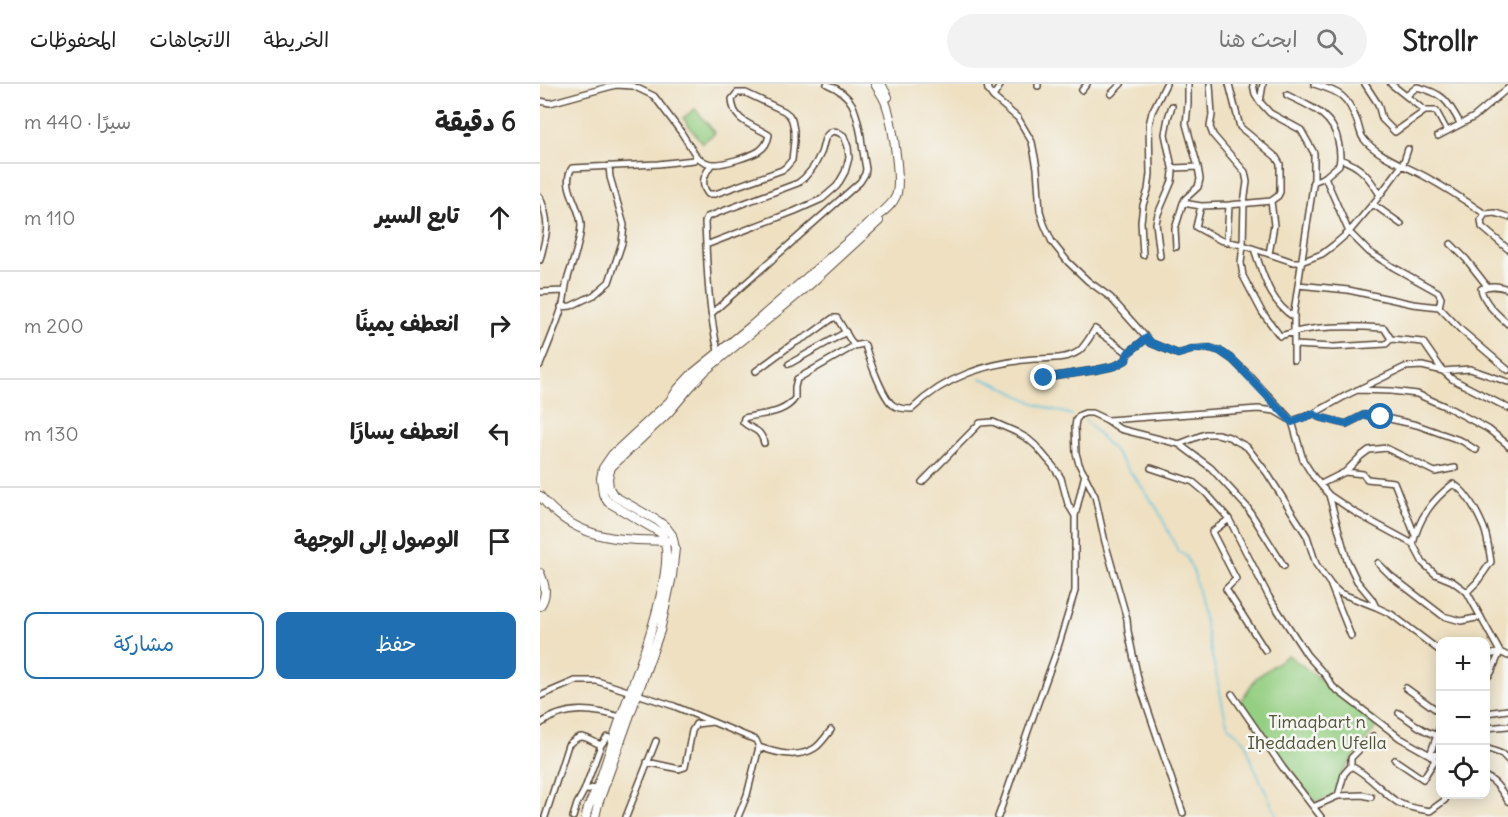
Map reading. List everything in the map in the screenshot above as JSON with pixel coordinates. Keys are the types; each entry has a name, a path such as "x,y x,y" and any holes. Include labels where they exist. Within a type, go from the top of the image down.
{"street":[{"path":"712,313 860,182 865,174 858,119 854,107 843,93 826,84"},
{"path":"669,541 672,535 666,527 614,496 609,488 608,478 611,467 669,412 719,356 893,200 898,189 898,176 891,127 886,104 875,84"},
{"path":"719,356 807,287 899,202 903,188 902,164 891,102 881,84"},
{"path":"987,84 993,97 1018,118 1032,142 1037,168 1040,211 1052,242 1068,262 1110,297 1151,343 1178,354 1210,348 1220,351 1233,360 1292,422 1303,460 1329,495 1356,513 1413,544 1435,574 1452,581 1467,592 1500,652 1508,656"},
{"path":"993,97 1001,84"},
{"path":"1082,90 1088,84"},
{"path":"1111,94 1121,84"},
{"path":"1143,255 1140,222 1149,182 1149,125 1152,112 1166,84"},
{"path":"1176,247 1175,229 1183,204 1185,199 1198,187 1200,179 1186,124 1188,84"},
{"path":"1210,84 1212,115 1210,127 1213,135 1245,172 1247,182 1240,263 1243,276 1262,312 1280,336 1294,331 1353,327 1384,328 1390,339"},
{"path":"1183,204 1201,206 1271,201 1280,192 1280,164 1276,157 1240,128 1229,84"},
{"path":"1253,84 1260,102 1270,113 1301,130 1314,153 1314,182 1294,317 1294,360"},
{"path":"1260,102 1263,84"},
{"path":"1314,84 1338,92 1347,99 1363,138 1387,157 1443,187 1485,214 1495,213 1508,217"},
{"path":"1365,84 1378,104 1382,119 1395,132 1425,111 1436,111 1447,131"},
{"path":"1391,84 1425,111"},
{"path":"540,100 550,103 616,85 633,87 654,96 696,156 711,165 728,163 759,151 768,141 769,135 739,119 732,108 732,99 737,93 746,93 789,115 792,120 794,130 792,160 782,170 715,194 708,194 704,189 703,181 711,165"},
{"path":"1406,96 1417,87 1426,89 1444,98 1460,123"},
{"path":"1438,136 1474,117 1508,88"},
{"path":"1287,95 1313,107 1330,121 1337,135 1340,151 1339,165 1325,177 1314,182"},
{"path":"1160,256 1156,223 1172,181 1173,168 1166,134 1172,106"},
{"path":"706,245 822,199 837,186 845,172 849,158 844,136 837,132 830,133 825,138 822,151 805,178 798,183 707,217 705,222 707,269 719,356"},
{"path":"1201,206 1196,227 1220,240 1243,245 1293,262 1301,262 1322,254 1349,232 1403,164 1408,149"},
{"path":"540,365 561,307 578,246 581,222 568,179 572,168 658,164 694,160 696,156"},
{"path":"1340,159 1353,164 1368,176 1380,195"},
{"path":"561,307 571,306 594,295 609,282 622,243 624,225 609,166"},
{"path":"1173,168 1198,167"},
{"path":"1325,177 1349,232 1370,252 1438,292 1441,298 1439,308"},
{"path":"540,197 548,222 540,260"},
{"path":"1269,254 1274,225 1271,201"},
{"path":"1373,204 1401,224"},
{"path":"1227,242 1229,205"},
{"path":"1485,214 1480,220 1482,227 1508,249"},
{"path":"1140,222 1156,223"},
{"path":"1451,244 1487,286"},
{"path":"1254,249 1268,288 1284,311 1294,317"},
{"path":"1298,285 1348,290 1439,308 1508,370"},
{"path":"1508,290 1487,286 1481,289 1482,294 1497,314 1508,324"},
{"path":"540,292 564,291"},
{"path":"756,371 833,318 837,318 854,346"},
{"path":"764,443 761,434 756,429 743,422 744,418 770,413 788,406 795,398 797,379 854,346 865,345 879,385 892,405 905,409 912,409 935,390 962,375 996,364 1065,357 1080,350 1095,329 1128,353"},
{"path":"789,364 846,332"},
{"path":"1044,378 1115,366 1126,360 1128,353 1147,338"},
{"path":"1294,345 1386,344 1390,339"},
{"path":"1390,339 1423,342 1443,371 1452,379 1508,408"},
{"path":"1292,422 1313,414 1356,390 1405,367 1422,366 1443,371 1470,369 1508,382"},
{"path":"1356,390 1417,394 1488,429 1508,446"},
{"path":"1107,420 1258,409 1275,411 1292,422"},
{"path":"1183,813 1139,683 1127,619 1105,542 1095,496 1076,453 1074,439 1076,420 1080,415 1092,413 1120,429 1179,444 1211,468 1247,507 1284,566"},
{"path":"1313,414 1346,424 1364,415 1381,417 1417,425 1462,441 1476,450"},
{"path":"922,482 980,423 993,422 1028,439 1053,466 1061,478 1068,504 1075,516"},
{"path":"1179,444 1205,434 1217,434 1247,447 1307,537 1317,564 1331,585 1340,593 1390,614 1436,648"},
{"path":"1321,484 1345,472 1369,450 1386,448 1435,471 1455,468"},
{"path":"1151,468 1193,483 1206,493 1229,519 1269,597 1307,655 1333,687 1400,738 1435,760 1423,779 1395,760"},
{"path":"1345,472 1363,474 1367,479 1394,482 1415,535"},
{"path":"998,817 1058,650 1075,591 1075,516 1085,474"},
{"path":"1413,544 1429,506 1455,484 1467,498 1484,528 1491,562 1467,592"},
{"path":"1329,495 1347,560 1357,581 1372,599 1376,608"},
{"path":"540,496 555,512 586,531 604,537 669,541 675,548 672,576 660,632 633,693 593,815"},
{"path":"1229,519 1212,532 1236,579 1226,589 1265,650"},
{"path":"1378,563 1391,576 1443,616 1461,621 1481,617"},
{"path":"540,573 546,588 540,606"},
{"path":"1331,585 1351,636"},
{"path":"1490,655 1500,652"},
{"path":"1490,674 1500,652"},
{"path":"540,696 575,681 597,681 674,706 756,740 759,747 747,795 738,817"},
{"path":"1406,688 1436,710"},
{"path":"1232,694 1283,768 1321,817"},
{"path":"540,724 551,716 575,710 603,712 624,718"},
{"path":"1490,712 1508,710"},
{"path":"1399,713 1436,735"},
{"path":"602,785 613,739 624,718"},
{"path":"647,762 679,769 685,767 692,731 696,724 714,722"},
{"path":"1490,728 1508,726"},
{"path":"759,747 776,753 803,753 817,747 831,730"},
{"path":"545,817 567,745 576,737 583,736 601,745"},
{"path":"1338,796 1344,774 1351,766 1351,758 1373,736"},
{"path":"573,817 601,745 607,737 613,739"},
{"path":"626,817 656,741"},
{"path":"1430,755 1436,742"},
{"path":"1490,750 1502,754 1508,760"},
{"path":"1430,755 1436,754"},
{"path":"1351,766 1398,802 1414,809 1430,810 1446,799"},
{"path":"1490,779 1508,801"},
{"path":"584,791 602,785"},
{"path":"1313,807 1338,796 1371,797"}],"green space":[{"path":"695,109 715,133 702,143 683,118"},
{"name":"Timaqbart n Iḥeddaden Ufella","path":"1288,655 1379,723 1342,773 1335,797 1315,802 1240,702 1256,678"}],"waterway":[{"path":"980,378 1038,405 1072,415"},
{"path":"1085,420 1115,452 1142,487 1158,510 1178,551 1186,556 1194,573 1226,720 1229,727 1245,741 1254,767 1276,814 1275,817"}],"route":[{"path":"1044,378 1115,366 1126,360 1128,353 1147,338 1151,343 1178,354 1195,349 1210,348 1220,351 1249,375 1292,422 1313,414 1346,424 1364,415 1381,417"}]}
